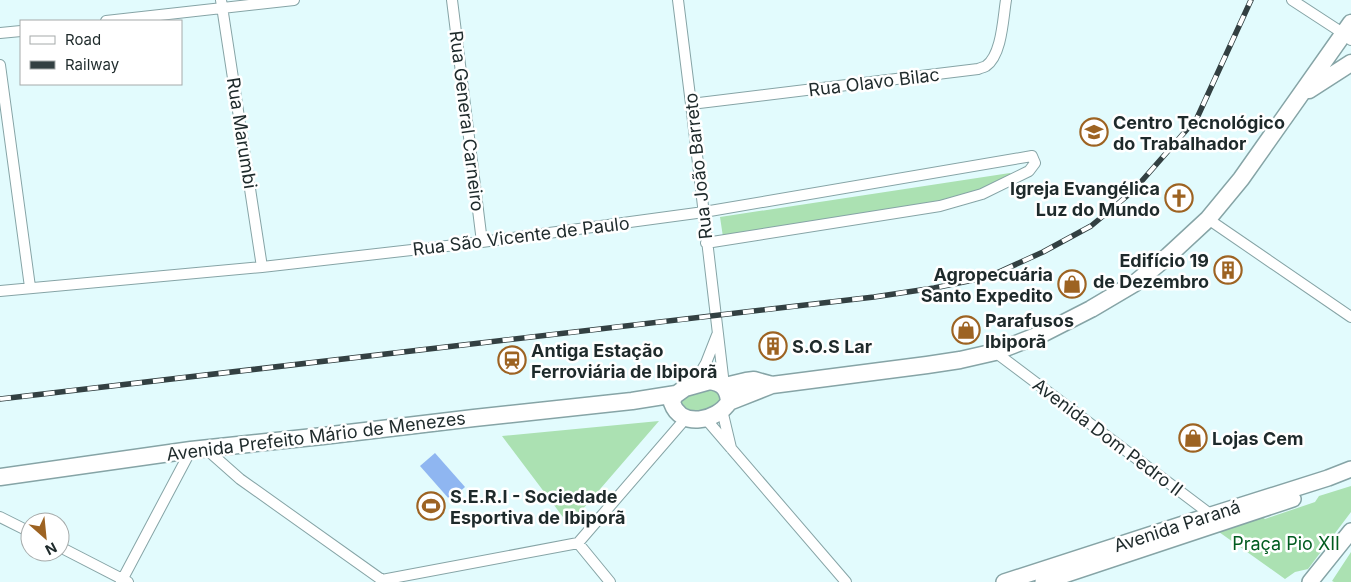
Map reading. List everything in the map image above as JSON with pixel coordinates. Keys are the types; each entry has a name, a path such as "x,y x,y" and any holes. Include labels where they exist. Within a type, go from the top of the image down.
{"main road":[{"path":"725,396 717,382 710,380 685,388 678,407 693,420 705,418 725,396 772,385 928,365 995,352 1044,333 1134,284 1208,219 1241,179 1348,32"},
{"path":"1301,95 1351,62"},
{"name":"Avenida Prefeito Mário de Menezes","path":"0,477 198,449 474,418 632,402 678,407"},
{"name":"Avenida Paraná","path":"1216,519 1351,469"},
{"name":"Avenida Paraná","path":"1004,582 1107,554 1216,519 1351,480"},
{"path":"1310,582 1351,532"},
{"name":"Avenida Paraná","path":"1043,582 1107,554"}],"street":[{"path":"113,20 222,4 294,0"},
{"name":"Rua General Carneiro","path":"452,0 482,242"},
{"name":"Rua João Barreto","path":"678,0 731,448"},
{"name":"Rua Olavo Bilac","path":"691,104 978,69 987,65 998,47 1006,0"},
{"path":"1292,0 1348,32"},
{"name":"Rua Marumbi","path":"222,4 262,267"},
{"path":"0,33 20,31"},
{"path":"0,65 30,288"},
{"name":"Rua São Vicente de Paulo","path":"0,291 262,267 482,242 704,212 1032,156 1035,162 1029,171 995,189 940,206 706,243"},
{"path":"1208,219 1351,317"},
{"path":"693,386 706,363 718,332"},
{"name":"Avenida Dom Pedro II","path":"995,352 1216,519"},
{"path":"70,552 124,581 198,449 381,581 578,543 678,407"},
{"path":"705,418 846,582"},
{"path":"0,517 20,527"},
{"path":"578,543 610,582"}],"green space":[{"path":"1010,173 1012,175 983,188 931,204 723,237 720,217"},
{"path":"708,388 718,391 721,401 709,412 689,414 681,404 684,396"},
{"path":"659,421 569,525 502,436"},
{"name":"Praça Pio XII","path":"1351,486 1351,512 1308,569 1295,572 1285,579 1219,532 1260,515 1265,519 1315,502 1319,496"},
{"name":"Praça Pio XII","path":"1351,552 1351,582 1332,581"}],"water":[{"path":"435,453 465,487 450,500 420,466"}],"railway":[{"path":"0,399 874,297 934,288 988,277 1043,252 1091,226 1133,191 1197,118 1251,0"}],"place":[{"name":"Centro Tecnológico do Trabalhador","path":"1094,132"},
{"name":"Igreja Evangélica Luz do Mundo","path":"1179,198"},
{"name":"Edifício 19 de Dezembro","path":"1228,270"},
{"name":"Agropecuária Santo Expedito","path":"1072,284"},
{"name":"Parafusos Ibiporã","path":"966,330"},
{"name":"S.O.S Lar","path":"773,346"},
{"name":"Antiga Estação Ferroviária de Ibiporã","path":"512,360"},
{"name":"Lojas Cem","path":"1193,438"},
{"name":"S.E.R.I - Sociedade Esportiva de Ibiporã","path":"431,506"}]}
